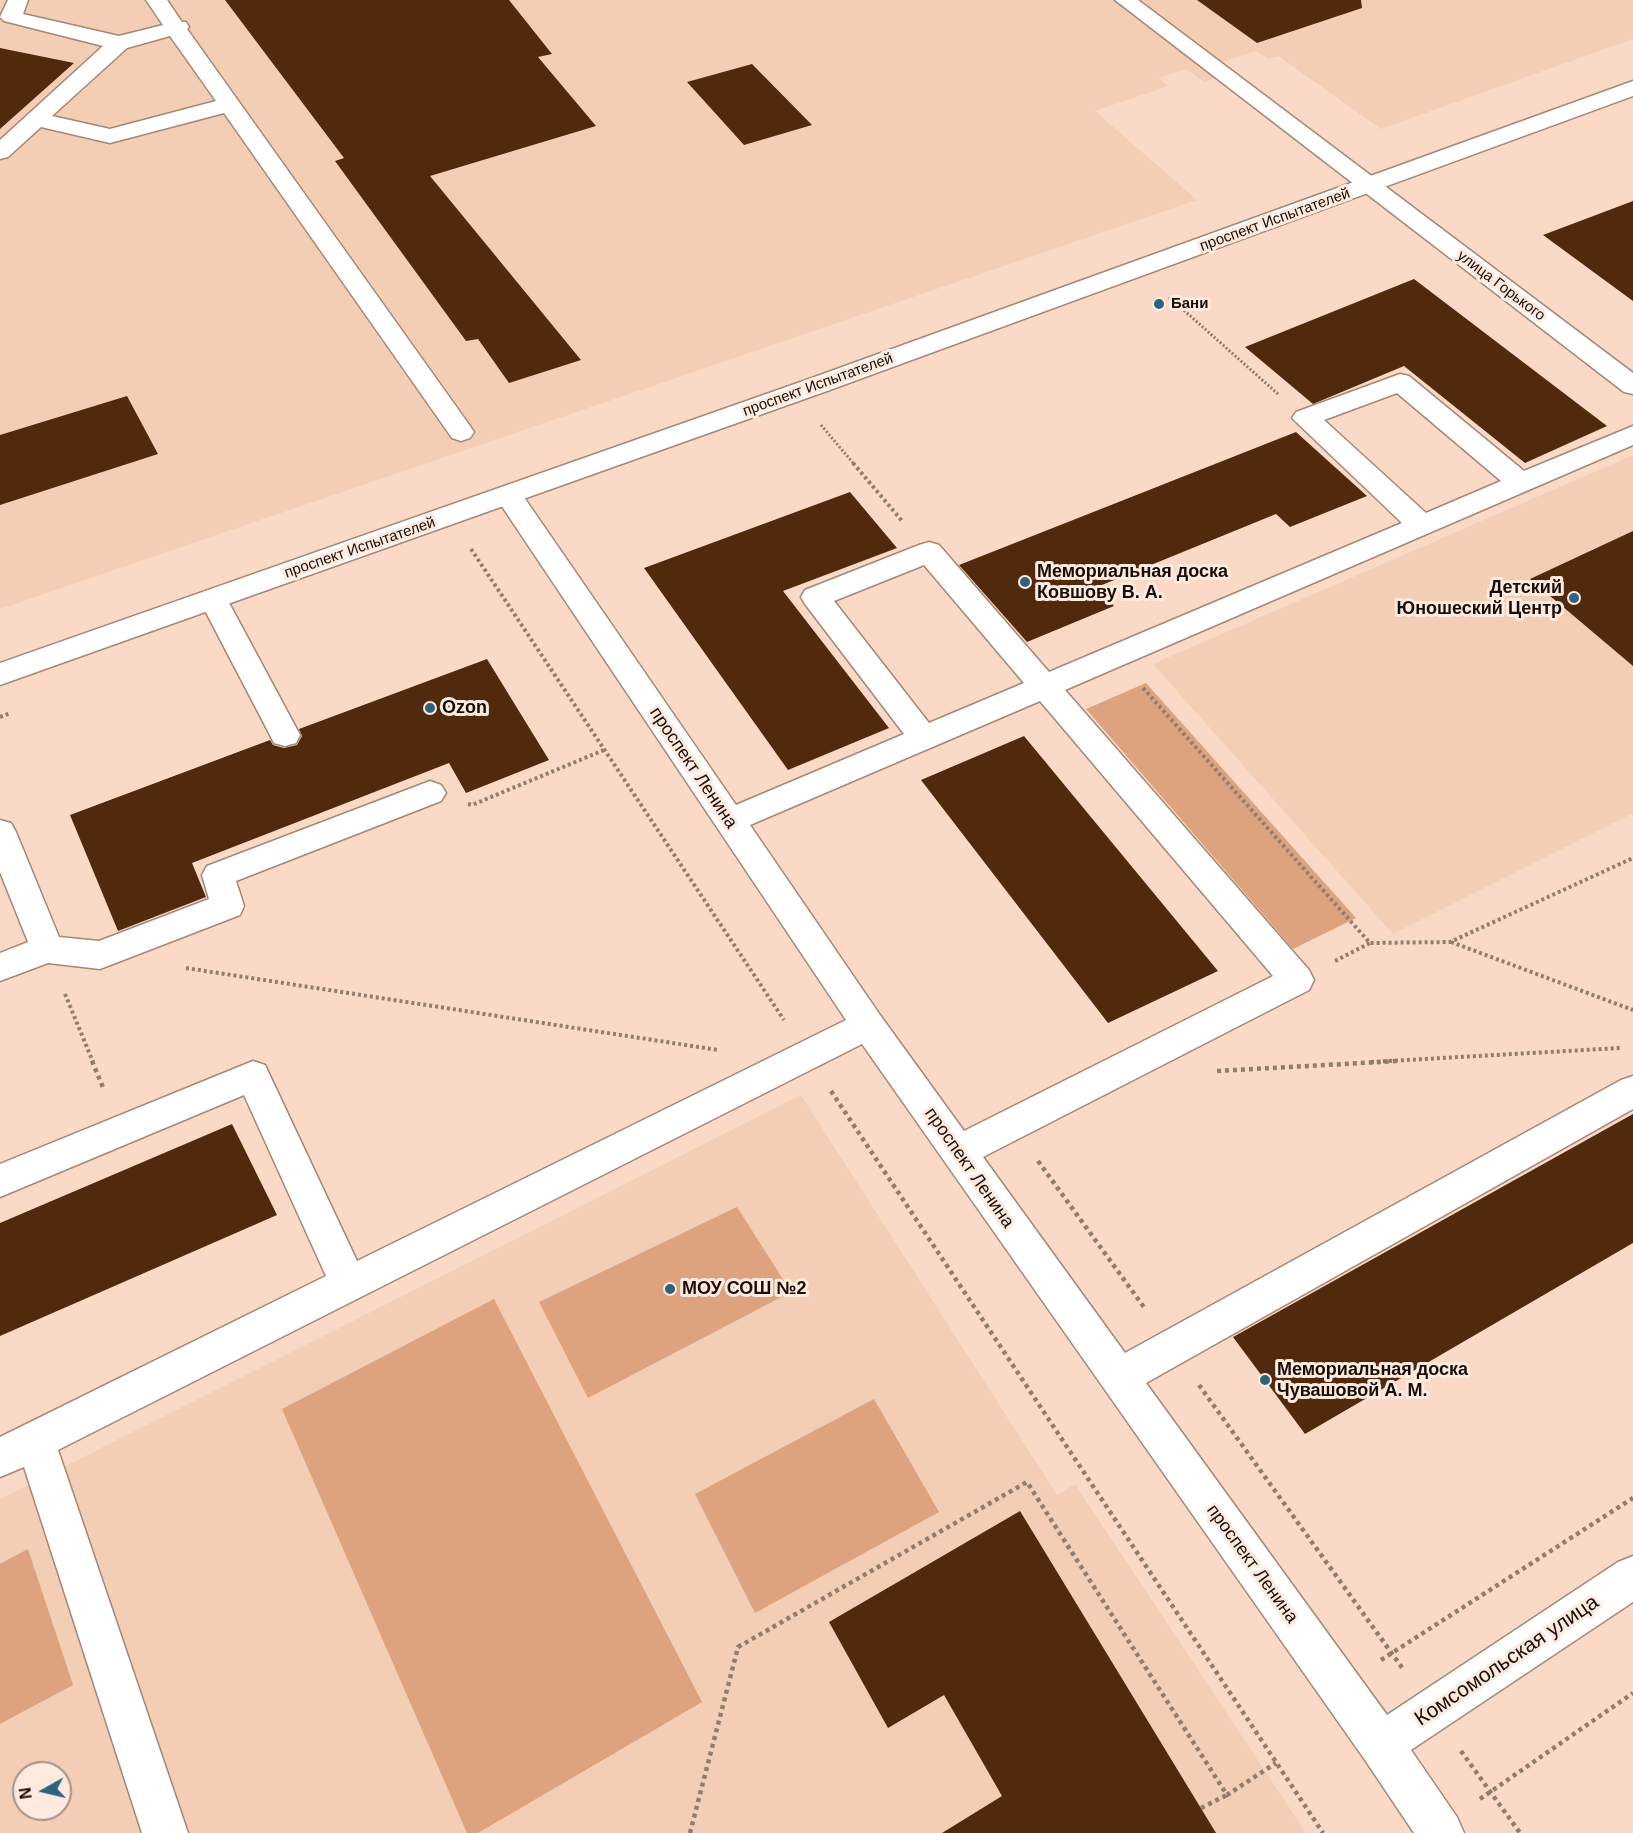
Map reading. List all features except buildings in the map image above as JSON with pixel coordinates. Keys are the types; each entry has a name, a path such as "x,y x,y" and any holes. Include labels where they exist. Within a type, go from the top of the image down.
{"street":[{"path":"18,0 11,17 119,43"},
{"path":"156,0 178,27 461,432"},
{"name":"улица Горького","path":"1125,0 1633,386"},
{"path":"0,152 119,43 178,27"},
{"name":"проспект Испытателей","path":"0,674 509,496 1369,186 1633,88"},
{"path":"36,119 110,136 231,104"},
{"path":"1422,525 1305,418 1400,382 1521,483"},
{"path":"729,821 1633,435"},
{"name":"проспект Ленина","path":"509,496 868,1025 1381,1744 1439,1831"},
{"path":"924,738 815,597 929,552 1297,980 958,1152"},
{"path":"213,599 285,735"},
{"path":"0,967 47,949 100,955 228,906 218,875 430,793"},
{"path":"0,832 47,949"},
{"path":"165,1833 17,1450 868,1025"},
{"path":"0,1181 253,1076 349,1284"},
{"path":"1119,1377 1633,1091"},
{"name":"Комсомольская улица","path":"1381,1744 1633,1577"}],"path":[{"path":"1164,292 1305,418"},
{"path":"816,419 929,552"},
{"path":"469,547 604,750 800,1058 1323,1833"},
{"path":"1133,648 1138,683 1370,943 1450,942 1633,1010"},
{"path":"430,793 472,805 604,750"},
{"path":"1450,942 1633,858"},
{"path":"47,949 120,1131"},
{"path":"182,968 800,1058"},
{"path":"1211,1071 1621,1048"},
{"path":"1012,1124 1520,1833"},
{"path":"690,1833 738,1647 1027,1482 1227,1795"},
{"path":"1340,1687 1633,1498"},
{"path":"1439,1831 1633,1693"},
{"path":"1201,1808 1227,1795 1276,1762"}],"shaded area":[{"path":"0,0 1633,0 1633,39 1381,129 1278,56 1268,59 1256,51 1222,62 1234,72 1204,82 1186,69 1159,78 1168,86 1095,111 1197,200 0,609"},
{"path":"1633,455 1633,813 1393,934 1153,664"},
{"path":"1146,683 1356,918 1293,949 1086,709"},
{"name":"МОУ СОШ №2","path":"801,1095 1057,1495 1075,1484 1306,1833 0,1833 0,1499"},
{"path":"737,1207 791,1292 588,1398 539,1302"},
{"path":"494,1299 702,1702 478,1833 467,1833 282,1409"},
{"path":"874,1399 939,1512 755,1613 695,1494"},
{"path":"28,1549 73,1685 0,1724 0,1564"}],"place":[{"name":"Бани","path":"1159,304"},
{"name":"Мемориальная доска Ковшову В. А.","path":"1025,582"},
{"name":"Детский Юношеский Центр","path":"1574,598"},
{"name":"Ozon","path":"430,708"},
{"name":"МОУ СОШ №2","path":"670,1289"},
{"name":"Мемориальная доска Чувашовой А. М.","path":"1265,1380"}]}
